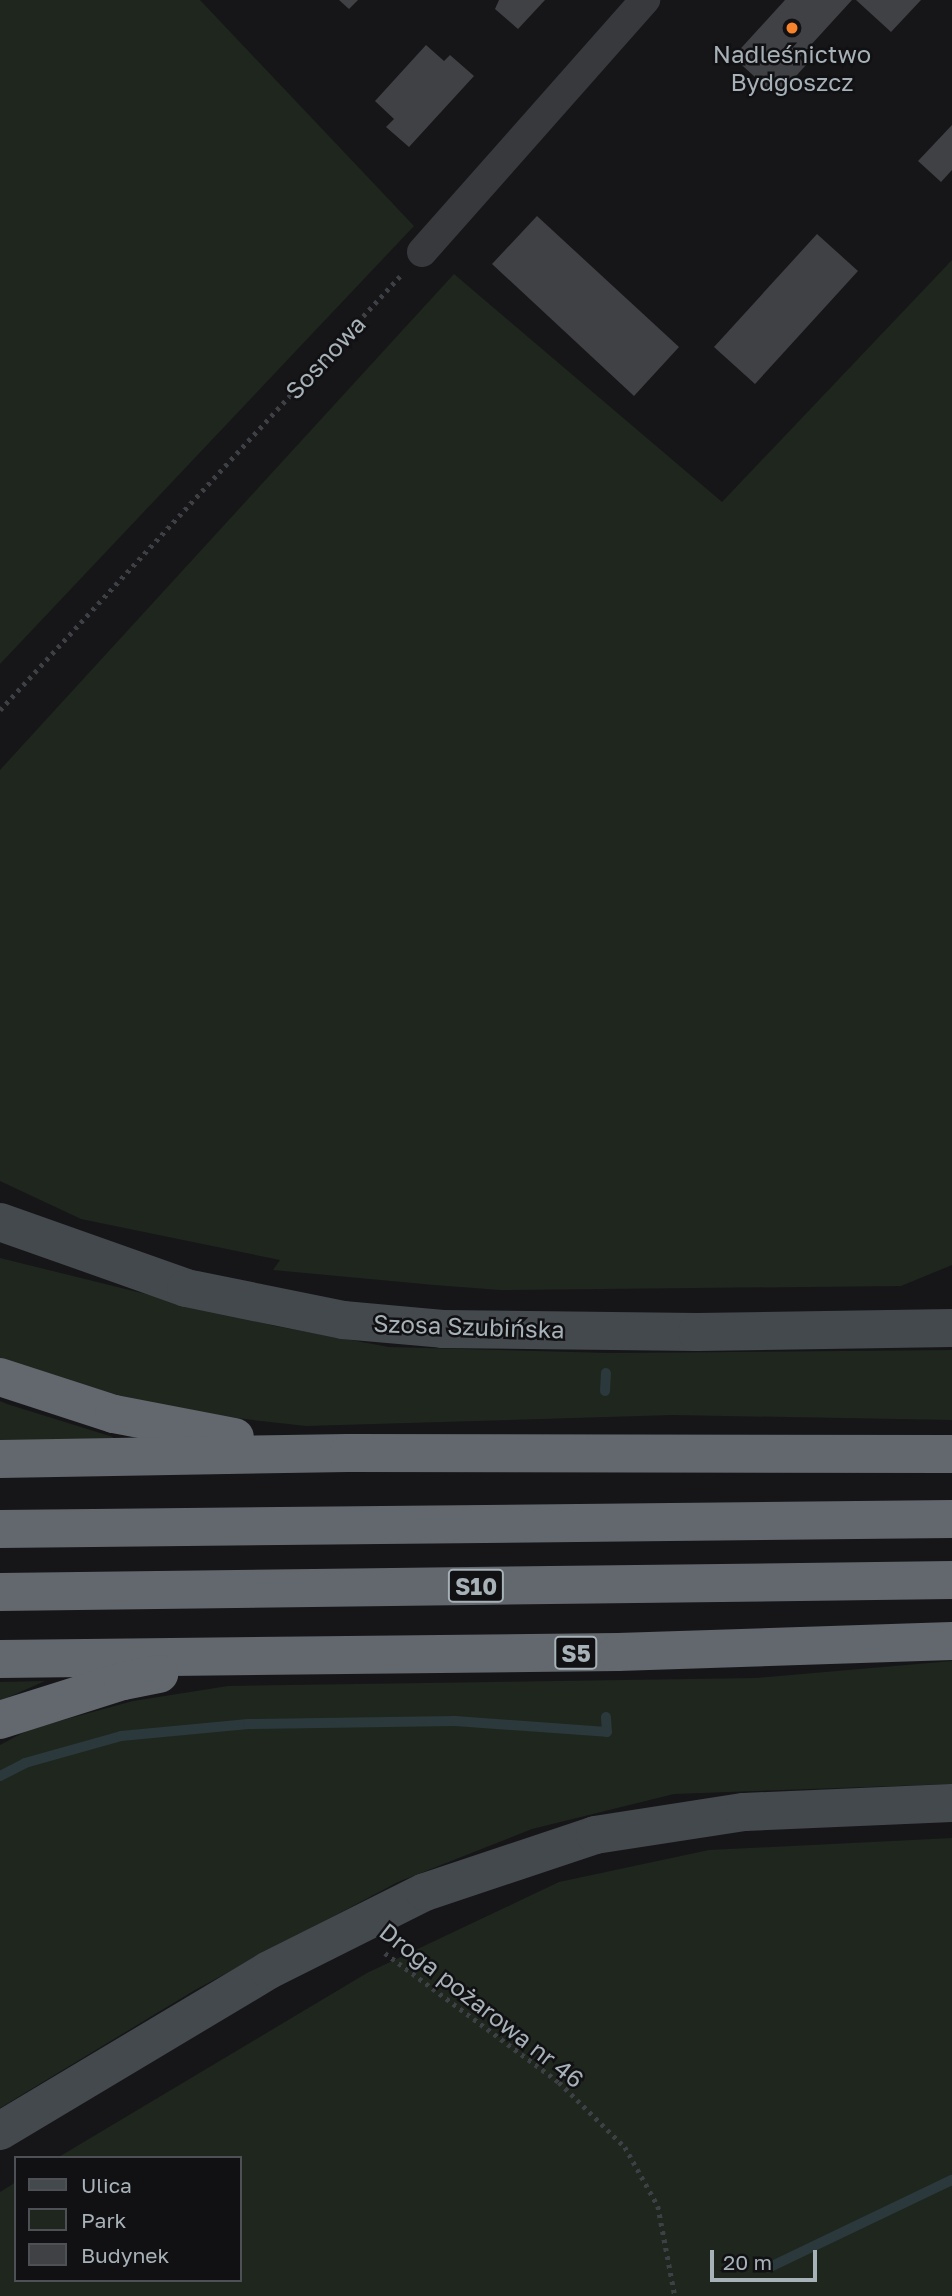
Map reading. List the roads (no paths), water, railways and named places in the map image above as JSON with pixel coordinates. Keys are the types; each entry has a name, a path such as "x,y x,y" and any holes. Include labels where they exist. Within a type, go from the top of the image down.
{"highway":[{"path":"0,1377 37,1393 174,1428 348,1453"},
{"path":"0,1459 348,1453 952,1454"},
{"path":"0,1529 952,1519"},
{"name":"S10","path":"0,1592 952,1580"},
{"name":"S5","path":"0,1658 659,1651 952,1641"},
{"path":"0,1720 123,1681 249,1657"}],"street":[{"path":"422,252 645,0"},
{"name":"Szosa Szubińska","path":"0,1222 186,1289 344,1320 443,1329 697,1332 952,1328"},
{"path":"0,2131 270,1970 425,1892 595,1835 744,1812 952,1803"}],"waterway":[{"path":"605,1391 606,1373"},
{"path":"0,1776 25,1763 121,1736 248,1724 455,1721 607,1732 606,1717"},
{"path":"768,2268 952,2180"}],"place":[{"name":"Nadleśnictwo Bydgoszcz","path":"792,28"}]}
